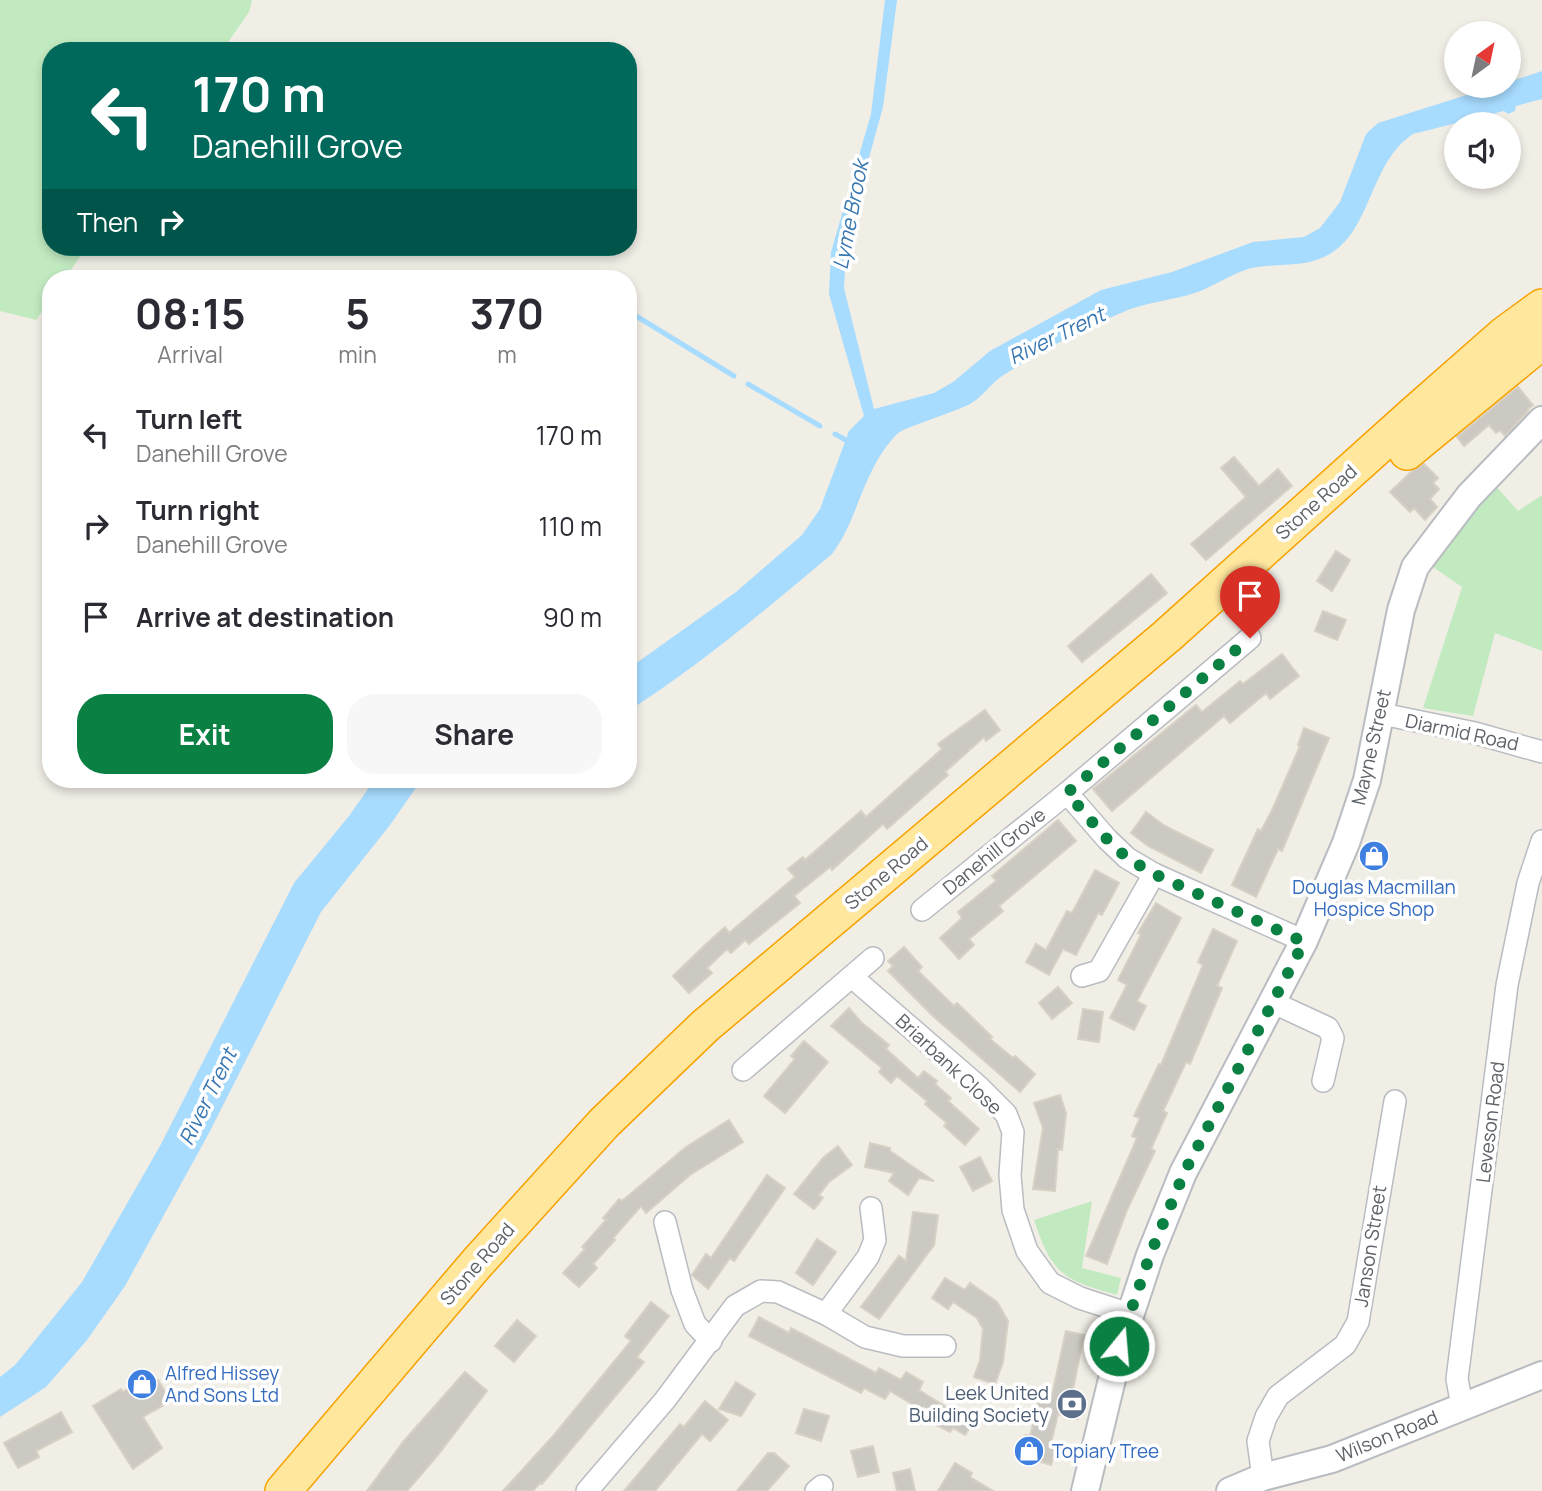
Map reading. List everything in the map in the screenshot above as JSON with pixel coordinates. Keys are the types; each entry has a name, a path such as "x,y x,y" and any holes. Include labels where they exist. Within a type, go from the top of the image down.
{"highway":[{"name":"Stone Road","path":"283,1491 518,1235 727,1037 1184,650 1427,434 1541,317"},
{"name":"Stone Road","path":"313,1491 518,1235"}],"street":[{"name":"Mayne Street","path":"1085,1491 1129,1314 1150,1255 1184,1173 1304,942 1346,843 1367,780 1401,610 1421,555 1469,496 1542,420"},
{"name":"Danehill Grove","path":"929,910 1248,645"},
{"name":"Diarmid Road","path":"1382,714 1475,733 1542,752"},
{"path":"1067,793 1127,858 1154,874 1304,942"},
{"name":"Leveson Road","path":"1462,1406 1457,1379 1507,985 1528,883 1542,841"},
{"path":"1094,978 1154,874"},
{"path":"743,1070 873,958"},
{"name":"Briarbank Close","path":"852,977 978,1086 1006,1114 1013,1132 1010,1175 1013,1210 1027,1251 1050,1283 1080,1298 1129,1314"},
{"path":"1274,1003 1328,1028 1333,1038 1323,1081"},
{"name":"Janson Street","path":"1263,1477 1258,1441 1266,1417 1278,1396 1345,1345 1357,1322 1395,1101"},
{"path":"826,1314 868,1257 874,1240 871,1208"},
{"path":"673,1234 682,1290 695,1324 711,1341"},
{"path":"587,1491 665,1400 735,1306 761,1291 778,1292 826,1314 865,1337 903,1346 945,1346"},
{"name":"Wilson Road","path":"1230,1491 1263,1477 1332,1458 1542,1375"}],"green space":[{"path":"0,0 252,0 249,12 228,42 42,42 42,256 81,256 71,270 42,270 42,312 36,320 0,311"},
{"path":"1496,486 1518,511 1542,495 1542,651 1495,633 1473,716 1423,708 1462,587 1430,565"},
{"path":"1092,1201 1082,1268 1121,1278 1117,1295 1084,1285 1062,1272 1047,1252 1034,1220"}],"water":[{"path":"885,0 897,0 883,107 853,216 844,288 874,409 934,393 953,382 990,351 1101,290 1172,272 1253,242 1304,237 1320,228 1340,202 1366,134 1378,123 1457,98 1521,98 1521,78 1542,71 1542,99 1516,106 1513,112 1444,112 1444,126 1413,134 1399,146 1388,161 1355,229 1344,243 1330,254 1310,262 1248,269 1195,293 1128,310 1079,332 1032,358 1002,376 970,404 897,434 876,463 849,526 832,554 707,656 637,705 637,663 736,592 802,535 820,509 849,431 864,416 829,294 831,252 871,114"},
{"name":"River Trent","path":"369,788 416,788 321,912 209,1133 125,1286 87,1340 46,1387 0,1417 0,1377 16,1364 82,1282 160,1146 294,883"}],"building":[{"path":"1518,387 1533,405 1528,411 1505,436 1500,430 1496,433 1489,425 1464,446 1457,437"},
{"path":"1234,457 1259,486 1278,469 1292,486 1206,560 1191,544 1246,497 1221,468"},
{"path":"1424,464 1438,478 1433,483 1439,489 1430,499 1437,507 1425,520 1414,508 1410,512 1390,492"},
{"path":"1336,551 1350,560 1332,591 1317,581"},
{"path":"1151,574 1167,593 1082,662 1068,646"},
{"path":"1323,611 1346,620 1337,640 1315,631"},
{"path":"1282,654 1299,676 1270,699 1266,693 1230,723 1224,716 1112,811 1093,789 1196,705 1202,712 1240,681 1243,684"},
{"path":"985,710 1000,730 986,741 984,737 945,772 948,775 887,829 883,824 832,870 830,867 794,896 800,903 749,944 745,940 731,953 727,949 707,968 712,973 689,993 673,976 725,927 729,933 795,877 788,869 803,857 805,860 861,811 866,817 942,749 938,744"},
{"path":"1304,728 1329,738 1282,851 1278,849 1256,897 1232,885 1258,829 1261,831 1273,808 1300,746 1298,745"},
{"path":"1146,812 1165,826 1213,850 1201,873 1148,846 1131,833"},
{"path":"1058,820 1076,841 999,906 1003,911 969,939 974,945 959,959 940,938 962,918 958,912 996,881 992,876"},
{"path":"1095,870 1119,883 1102,915 1098,913 1076,955 1063,949 1049,975 1026,962 1036,944 1046,950 1067,911 1072,913"},
{"path":"1156,903 1181,918 1137,1001 1146,1006 1134,1030 1110,1018 1127,985 1118,980 1141,935 1138,933"},
{"path":"1213,929 1237,941 1217,986 1222,988 1190,1064 1186,1062 1163,1111 1167,1113 1151,1149 1155,1151 1127,1210 1107,1264 1086,1256 1137,1138 1132,1136 1140,1118 1134,1116 1159,1064 1161,1065 1203,965 1198,962"},
{"path":"904,947 922,967 918,971 954,1006 957,1003 992,1037 990,1039 1035,1074 1020,1092 934,1017 888,971 893,966 888,961"},
{"path":"1058,987 1072,1003 1052,1019 1039,1003"},
{"path":"849,1008 861,1022 889,1045 886,1049 918,1078 924,1071 937,1081 935,1084 951,1098 948,1101 979,1129 965,1145 944,1126 947,1123 925,1104 927,1101 897,1076 891,1083 879,1072 882,1068 831,1026"},
{"path":"1083,1009 1103,1012 1099,1042 1078,1039"},
{"path":"804,1041 828,1062 785,1113 764,1096 795,1059 791,1056"},
{"path":"1060,1095 1066,1113 1062,1150 1058,1149 1055,1191 1033,1189 1043,1128 1034,1103"},
{"path":"729,1120 743,1142 690,1175 646,1213 641,1206 593,1264 597,1268 579,1287 563,1273 585,1249 582,1247 606,1220 603,1218 619,1199 622,1201 686,1147"},
{"path":"870,1143 890,1148 890,1151 934,1181 919,1178 908,1195 889,1181 894,1173 865,1167"},
{"path":"838,1146 852,1165 829,1182 819,1195 823,1198 814,1209 794,1194 823,1158"},
{"path":"980,1157 992,1181 973,1191 960,1167"},
{"path":"767,1175 785,1188 734,1261 730,1258 708,1289 692,1275 706,1254 711,1258"},
{"path":"913,1212 938,1215 934,1245 879,1319 861,1307 899,1256 906,1261"},
{"path":"817,1239 836,1252 813,1285 796,1273"},
{"path":"945,1278 965,1290 970,1283 997,1302 1008,1321 1003,1362 995,1384 974,1377 980,1360 983,1329 977,1318 953,1302 948,1309 932,1298"},
{"path":"651,1302 669,1316 637,1357 644,1362 542,1484 533,1491 503,1491 554,1435 631,1341 625,1336"},
{"path":"759,1317 789,1333 791,1328 876,1373 879,1368 901,1380 906,1372 923,1382 919,1390 951,1410 953,1406 975,1420 965,1435 953,1428 950,1432 913,1413 917,1407 890,1391 885,1399 864,1388 861,1393 749,1336"},
{"path":"517,1320 536,1336 514,1362 495,1346"},
{"path":"1066,1331 1084,1335 1072,1394 1083,1397 1078,1419 1058,1414 1051,1443 1057,1445 1051,1465 1019,1455 1026,1435 1030,1436 1041,1393 1052,1395"},
{"path":"465,1372 487,1391 437,1456 407,1491 367,1491 403,1442"},
{"path":"158,1380 171,1401 143,1417 162,1448 133,1469 93,1406 138,1382 142,1389"},
{"path":"736,1382 755,1394 741,1416 719,1409"},
{"path":"705,1401 728,1420 710,1441 702,1434 655,1491 624,1491 680,1424 684,1427"},
{"path":"804,1409 829,1416 821,1441 796,1433"},
{"path":"61,1412 72,1432 36,1451 39,1457 18,1468 4,1443"},
{"path":"873,1446 879,1472 858,1477 851,1451"},
{"path":"768,1453 774,1453 789,1466 767,1491 737,1491"},
{"path":"955,1463 972,1473 970,1477 993,1491 938,1491"},
{"path":"910,1469 915,1491 897,1491 893,1473"}],"waterway":[{"path":"637,317 734,376"},
{"path":"748,384 820,426"},
{"path":"835,434 851,443"}],"place":[{"name":"Douglas Macmillan Hospice Shop","path":"1374,856"},
{"name":"Alfred Hissey And Sons Ltd","path":"142,1384"},
{"name":"Leek United Building Society","path":"1072,1404"},
{"name":"Topiary Tree","path":"1029,1451"}],"route":[{"path":"1119,1346 1150,1255 1184,1173 1304,942 1154,874 1127,858 1067,793 1250,638"}],"water label":[{"name":"Lyme Brook","path":"851,215"}]}
